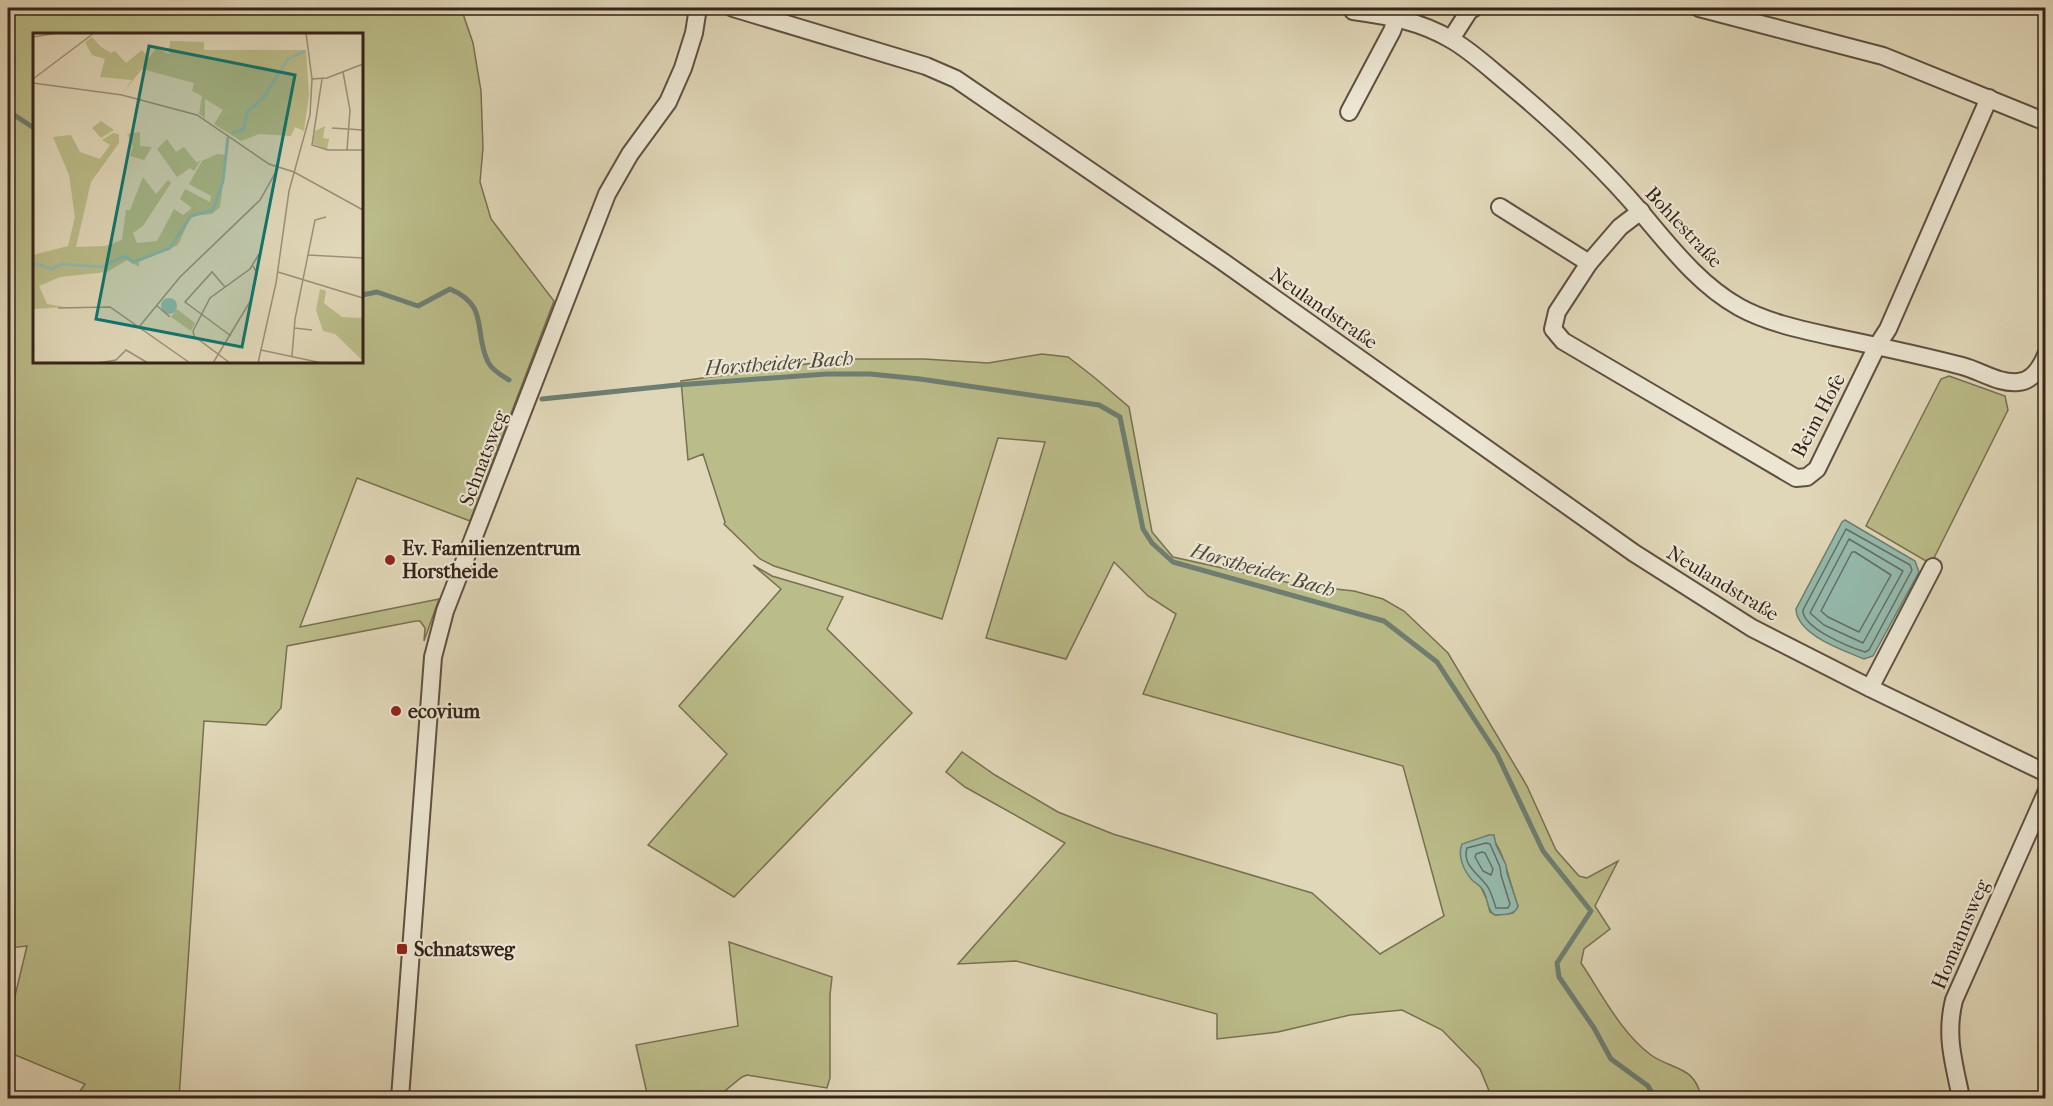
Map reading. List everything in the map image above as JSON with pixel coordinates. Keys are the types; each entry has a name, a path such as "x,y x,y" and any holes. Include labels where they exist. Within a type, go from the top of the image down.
{"street":[{"name":"Schnatsweg","path":"400,1098 432,668 439,633 607,194 630,154 668,102 692,42 699,8"},
{"name":"Neulandstraße","path":"733,8 926,66 956,79 1219,259 1634,553 1752,628 2046,773"},
{"path":"1452,39 1469,11 1474,8"},
{"path":"1699,8 1883,56 2046,122"},
{"name":"Bohlestraße","path":"1353,11 1397,17 1452,39 1525,98 1578,145 1641,211 1668,246 1706,284 1739,307 1801,329 1965,366 2004,382 2020,382 2030,378 2041,366 2046,355"},
{"path":"1349,112 1392,31 1397,17"},
{"name":"Beim Hofe","path":"1641,211 1620,227 1589,263 1557,312 1553,329 1563,340 1796,478 1807,477 1817,469 1877,346 1888,329 1989,98"},
{"path":"1500,207 1589,263"},
{"path":"1870,688 1933,567"},
{"name":"Homannsweg","path":"1961,1098 1950,1039 1949,1020 1954,1000 2046,793"}],"green space":[{"path":"8,8 461,8 473,43 481,91 483,148 480,182 491,219 554,301 470,521 357,478 300,627 439,599 424,641 425,628 420,621 416,621 287,646 281,708 266,725 204,721 179,1098 75,1098 85,1084 8,1052 8,1025 27,946 8,948"},
{"path":"1042,354 1068,357 1129,407 1152,532 1173,557 1299,585 1354,591 1383,599 1404,611 1448,653 1527,786 1556,850 1579,876 1587,878 1618,861 1595,906 1610,929 1584,949 1581,963 1630,1036 1651,1055 1689,1074 1701,1098 1492,1098 1480,1069 1442,1030 1402,1010 1350,1015 1278,1032 1217,1039 1217,1014 1016,961 958,964 1065,843 965,787 946,772 962,752 995,775 1058,812 1113,834 1312,893 1380,954 1444,916 1403,766 1143,694 1176,614 1148,596 1114,562 1066,659 986,638 1045,442 998,438 942,619 774,566 760,559 724,524 703,454 688,460 681,381 843,359 924,359 988,363","holes":["1489,835 1503,857 1518,906 1513,913 1495,915 1490,912 1480,885 1482,838"]},
{"path":"1949,376 2005,396 2008,410 1931,564 1866,526 1941,379"},
{"path":"753,565 772,576 843,597 827,629 912,713 734,897 648,845 727,754 679,706 781,589"},
{"path":"729,942 832,977 830,1078 827,1088 747,1075 716,1098 648,1098 636,1045 738,1026"}],"water":[{"path":"1845,520 1915,561 1919,572 1873,656 1864,659 1812,634 1798,618 1796,609"},
{"path":"1494,835 1518,906 1508,914 1495,915 1492,913 1483,890 1469,876 1461,858 1462,844"}],"waterway":[{"name":"Horstheider Bach","path":"8,111 33,127"},
{"name":"Horstheider Bach","path":"363,295 377,292 418,306 450,289 463,296 476,311 488,362 500,375 509,380"},
{"name":"Horstheider Bach","path":"542,399 677,385 826,374 870,374 1099,405 1120,417 1143,529 1152,543 1173,562 1384,621 1437,662 1497,754 1543,851 1591,911 1557,963 1559,977 1594,1028 1611,1059 1648,1086 1655,1098"}],"place":[{"name":"Ev. Familienzentrum Horstheide","path":"390,560"},
{"name":"ecovium","path":"396,711"},
{"name":"Schnatsweg","path":"402,949"}]}
